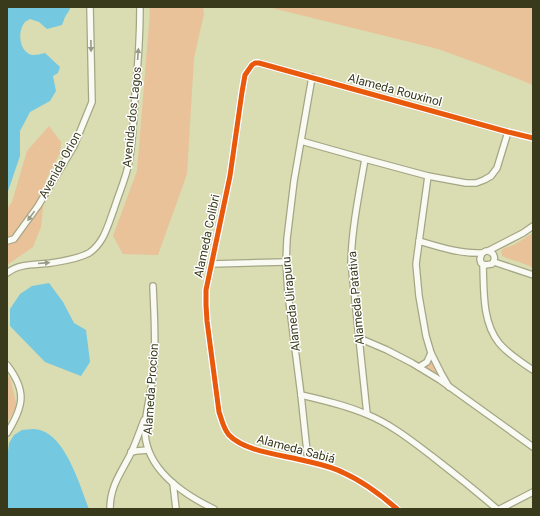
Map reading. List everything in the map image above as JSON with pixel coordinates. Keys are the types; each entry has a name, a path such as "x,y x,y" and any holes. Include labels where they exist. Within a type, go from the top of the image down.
{"street":[{"name":"Avenida Orion","path":"7,241 14,239 38,206 74,146 92,102 90,7"},
{"name":"Avenida dos Lagos","path":"7,272 26,265 51,263 81,257 96,247 102,240 123,183 128,163 137,77 140,7"},
{"name":"Alameda Rouxinol","path":"252,65 259,62 533,138"},
{"name":"Alameda Colibri","path":"229,434 223,425 219,412 206,305 206,290 230,176 245,75 252,65"},
{"name":"Alameda Uirapuru","path":"308,461 288,294 286,239 294,181 312,77"},
{"path":"301,140 428,176 466,183 476,183 491,176 497,168 508,132"},
{"name":"Alameda Patativa","path":"365,159 355,210 351,256 352,282 367,414"},
{"path":"428,176 416,264 419,296 426,336 431,353 449,386"},
{"path":"419,241 455,250 482,253 523,233 533,226"},
{"path":"488,251 494,255 494,262"},
{"path":"482,253 480,259 483,264 484,297 491,328 505,349 533,370"},
{"path":"212,264 286,262"},
{"path":"483,264 490,265 494,262 533,275"},
{"name":"Alameda Procion","path":"153,286 155,364 145,427 148,450 159,469 173,483 181,490 214,509"},
{"path":"359,338 420,367 449,386 533,447"},
{"path":"420,367 427,362 431,353"},
{"path":"7,365 18,382 21,401 15,421 7,433"},
{"path":"301,395 336,403 367,414 392,427 468,484 497,509"},
{"path":"110,509 113,489 147,414"},
{"name":"Alameda Sabiá","path":"229,434 238,442 250,447 308,461 344,473 379,494 397,509"},
{"path":"131,452 136,450 148,450"},
{"path":"173,483 176,509"},
{"path":"500,509 533,492"}],"shaded area":[{"path":"149,7 203,7 204,14 194,58 187,174 158,255 123,254 113,236 137,171 150,12"},
{"path":"270,7 533,7 533,85 438,49"},
{"path":"49,126 61,142 60,153 46,180 41,227 33,247 7,265 7,209 12,202 27,151"},
{"path":"533,233 533,268 502,256 501,251 504,248 514,245"},
{"path":"431,362 439,374 427,369 426,367"},
{"path":"7,374 10,378 17,406 7,423"}],"water":[{"path":"7,7 70,7 70,9 62,25 47,29 39,22 30,19 22,26 20,36 24,50 32,55 45,53 60,67 58,73 53,76 56,91 50,101 30,112 20,131 20,156 7,194"},
{"path":"49,283 63,302 74,323 86,330 90,362 81,376 45,362 10,326 10,309 20,294 32,286"},
{"path":"33,429 45,432 53,438 67,456 89,509 7,509 7,461 9,443 14,435 22,430"}],"cycle path":[{"path":"397,509 365,485 340,471 331,467 255,449 236,441 225,430 219,412 207,321 206,290 230,176 245,75 252,65 259,63 533,138"}]}
